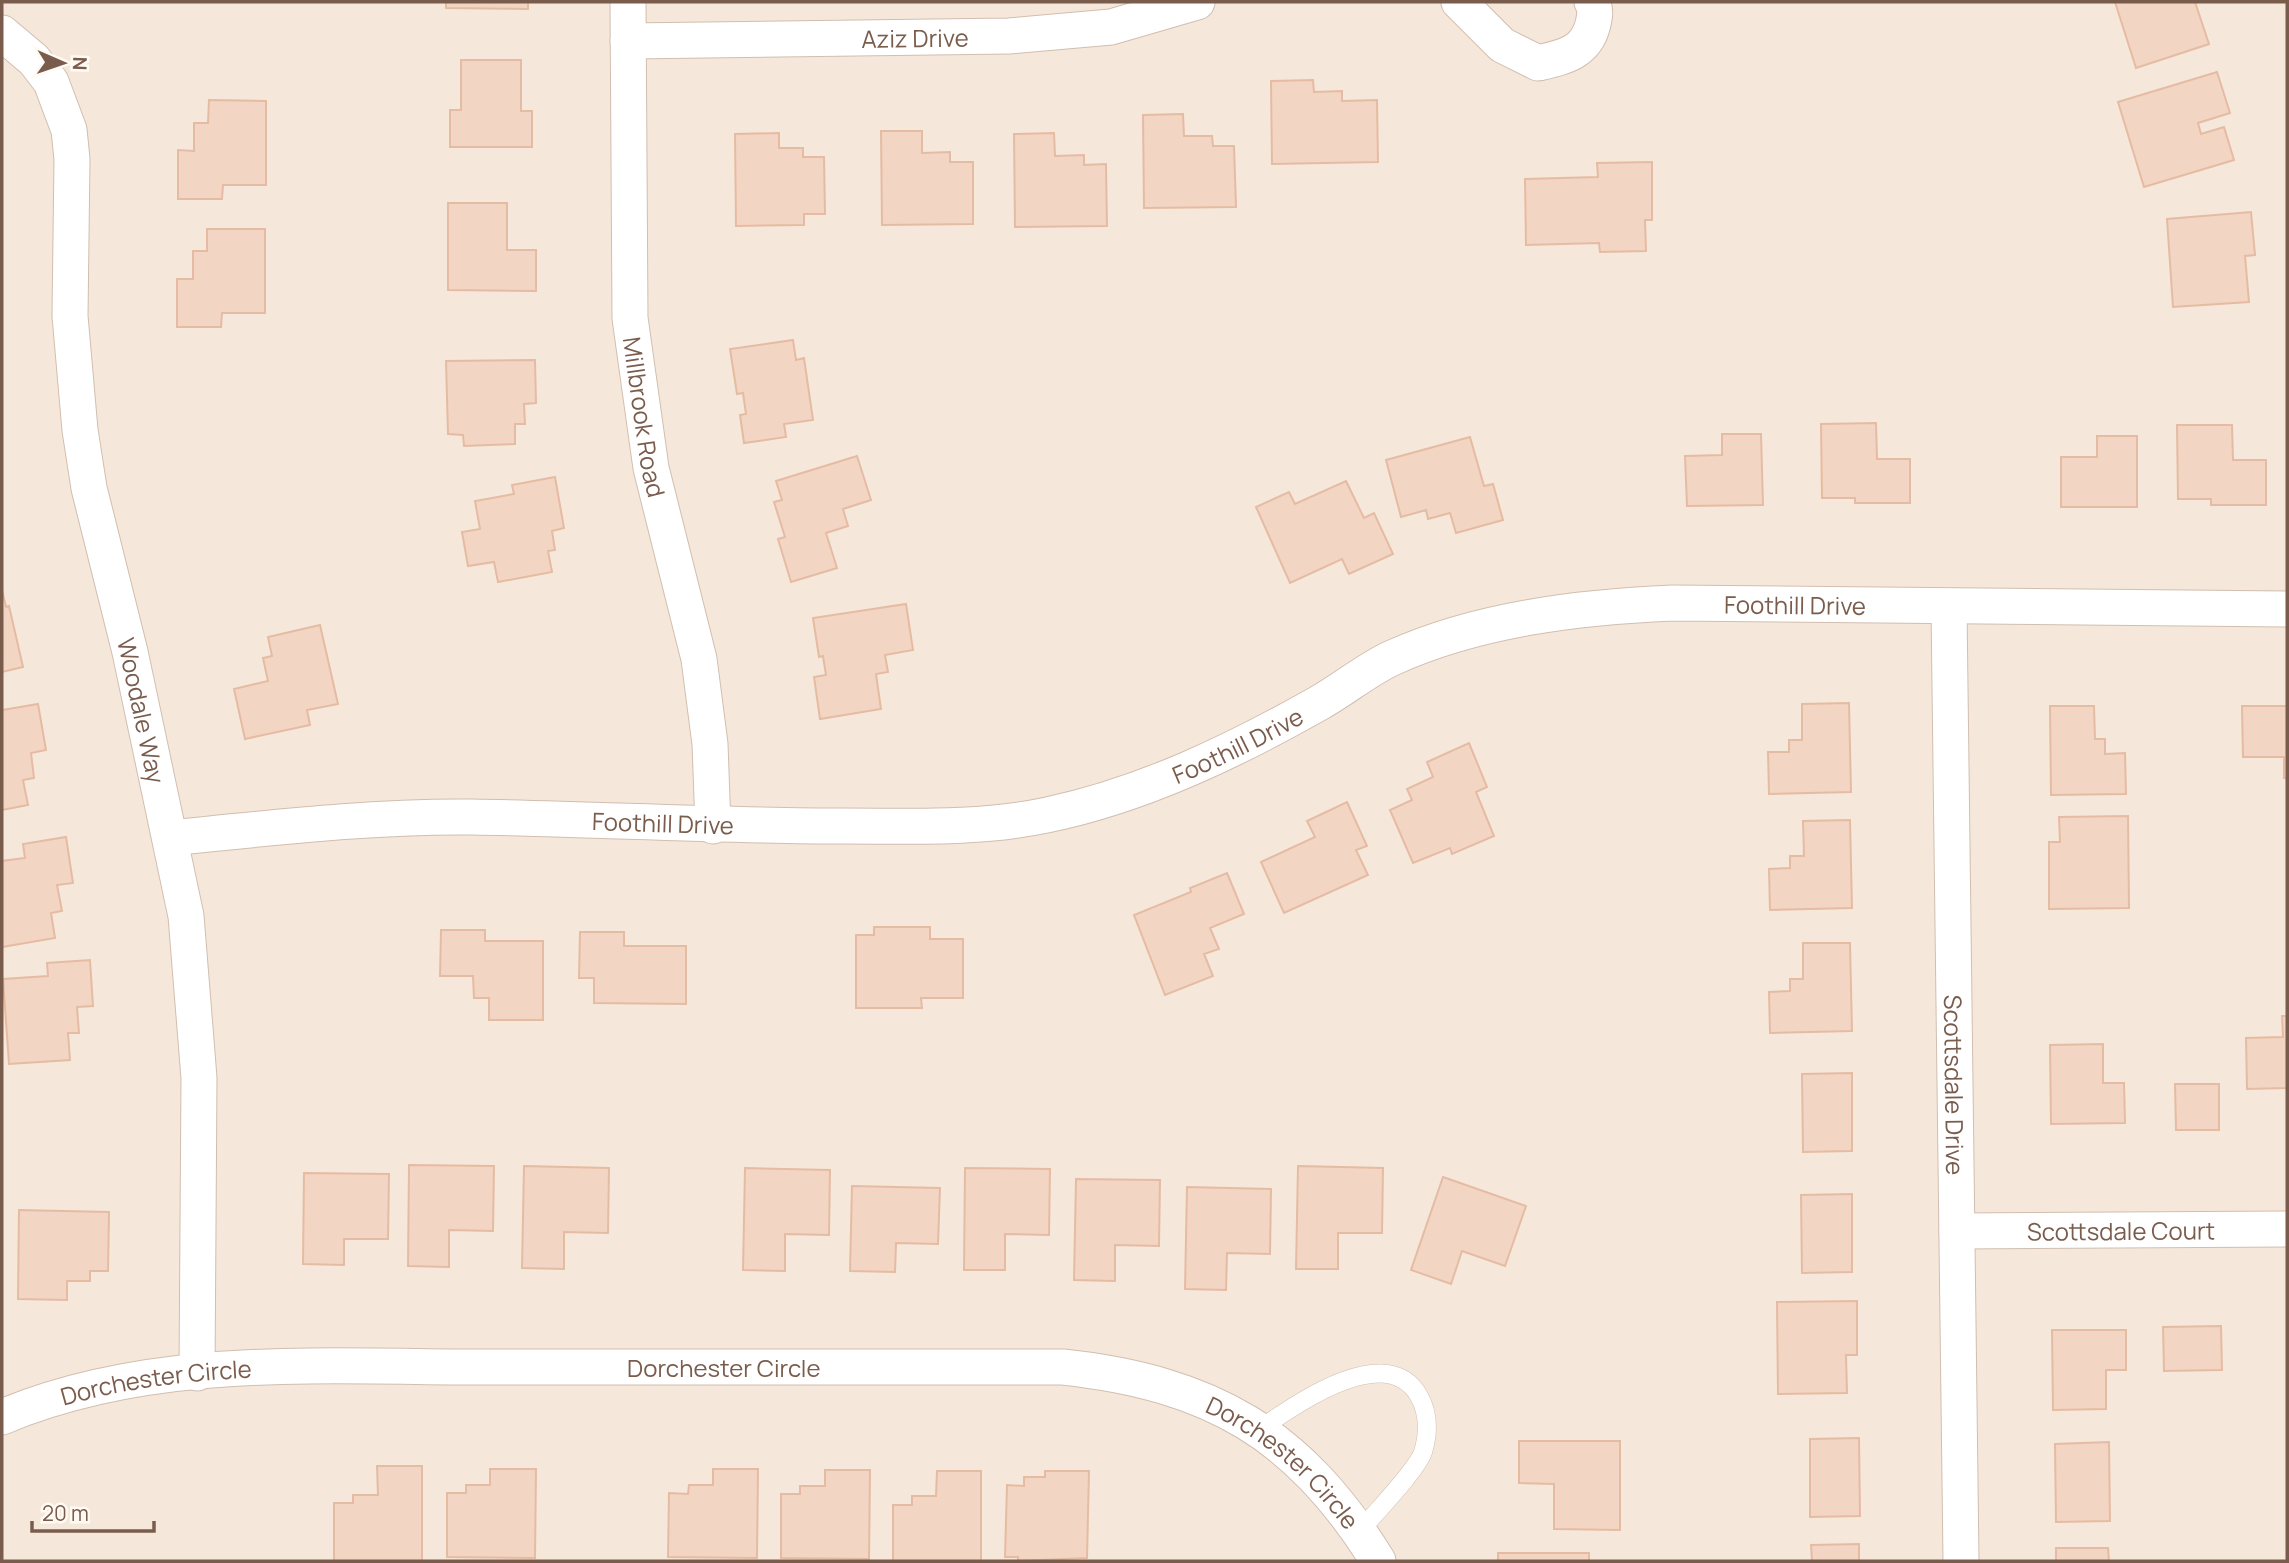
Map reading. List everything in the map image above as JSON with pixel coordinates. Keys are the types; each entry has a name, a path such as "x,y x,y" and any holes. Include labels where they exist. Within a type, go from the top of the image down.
{"street":[{"name":"Millbrook Road","path":"628,2 630,318 634,361 652,468 699,659 710,744 713,826"},
{"name":"Aziz Drive","path":"628,41 1009,36 1111,27 1197,2"},
{"path":"1459,2 1502,45 1538,63 1572,55 1589,39 1596,10 1592,2"},
{"name":"Woodale Way","path":"2,33 34,60 51,82 69,130 72,159 69,316 80,430 89,488 130,652 186,916 199,1078 197,1373"},
{"name":"Foothill Drive","path":"170,838 331,822 469,817 713,826 947,825 1032,817 1097,803 1169,778 1319,703 1391,659 1473,630 1582,610 1673,603 2287,609"},
{"name":"Scottsdale Drive","path":"1949,607 1961,1561"},
{"name":"Scottsdale Court","path":"1957,1231 2287,1229"},
{"name":"Dorchester Circle","path":"2,1417 68,1394 127,1379 268,1368 1063,1367 1103,1372 1161,1387 1244,1418 1321,1481 1360,1531 1378,1561"}],"lane":[{"path":"1260,1429 1301,1401 1360,1374 1385,1374 1406,1381 1417,1393 1428,1414 1422,1455 1360,1531"}],"shaded area":[{"path":"2,2 2287,2 2287,1561 2,1561"}],"building":[{"path":"446,2 528,2 528,9 446,8"},
{"path":"2115,2 2195,2 2209,44 2136,68"},
{"path":"461,60 521,60 521,111 532,111 532,147 450,147 450,110 461,110"},
{"path":"2217,72 2230,113 2198,123 2201,134 2224,127 2234,160 2144,187 2118,102"},
{"path":"1313,80 1314,92 1342,91 1342,101 1377,100 1378,162 1272,164 1271,81"},
{"path":"209,100 266,101 266,185 223,185 222,199 178,199 178,150 194,151 194,123 208,123"},
{"path":"1183,114 1184,136 1212,136 1213,146 1234,146 1236,207 1144,208 1143,115"},
{"path":"881,131 922,131 922,153 950,152 950,162 973,162 973,224 882,225"},
{"path":"779,133 779,148 803,148 803,157 824,157 825,214 804,214 804,225 736,226 735,134"},
{"path":"1054,133 1055,156 1084,155 1084,165 1106,164 1107,226 1015,227 1014,134"},
{"path":"1652,162 1652,220 1645,220 1646,251 1600,252 1599,243 1526,245 1525,179 1598,177 1597,163"},
{"path":"448,203 507,203 507,250 536,250 536,291 448,290"},
{"path":"2251,212 2255,255 2245,256 2249,302 2173,307 2167,219"},
{"path":"207,229 265,229 265,313 222,313 221,327 177,327 177,279 193,279 193,251 207,251"},
{"path":"793,340 796,360 804,358 813,420 784,424 786,437 744,443 740,415 746,414 743,393 737,394 730,349"},
{"path":"535,360 536,403 524,404 525,424 515,424 515,444 464,446 463,435 448,434 446,361"},
{"path":"1876,423 1877,459 1910,459 1910,503 1855,503 1855,498 1822,498 1821,424"},
{"path":"2177,425 2232,425 2233,460 2266,460 2266,505 2211,505 2211,499 2178,499"},
{"path":"1722,434 1761,434 1763,505 1687,506 1685,456 1722,455"},
{"path":"2097,436 2137,436 2137,507 2061,507 2061,457 2097,457"},
{"path":"1470,437 1484,486 1493,484 1503,520 1456,533 1450,513 1428,519 1426,510 1401,517 1386,460"},
{"path":"857,456 871,500 843,509 848,526 826,533 837,568 791,582 778,539 785,537 774,502 782,500 776,481"},
{"path":"555,477 564,528 552,531 555,550 548,551 552,572 498,582 494,562 468,566 462,532 480,529 475,501 514,494 512,485"},
{"path":"1346,481 1364,518 1374,513 1393,554 1349,574 1342,559 1290,583 1256,507 1289,492 1295,504"},
{"path":"2,590 6,607 9,606 23,667 2,672"},
{"path":"906,604 913,650 885,655 888,672 876,674 881,709 820,719 814,677 826,675 823,656 819,657 813,618"},
{"path":"320,625 338,704 307,710 310,725 245,739 234,689 268,681 263,658 272,656 268,637"},
{"path":"1849,703 1851,792 1769,794 1768,752 1789,752 1789,740 1802,740 1802,704"},
{"path":"38,704 46,750 31,753 34,778 23,780 28,805 2,810 2,710"},
{"path":"2050,706 2094,706 2095,739 2105,739 2105,754 2125,753 2126,794 2051,795"},
{"path":"2242,706 2287,706 2287,778 2284,778 2284,757 2243,757"},
{"path":"1469,743 1487,787 1476,792 1494,836 1452,854 1450,848 1413,863 1390,810 1412,800 1407,789 1433,777 1427,762"},
{"path":"1347,802 1367,846 1356,850 1368,875 1284,913 1261,862 1315,837 1307,821"},
{"path":"2128,816 2129,908 2049,909 2049,842 2060,842 2059,817"},
{"path":"1850,820 1852,908 1770,910 1769,869 1790,868 1790,856 1804,856 1803,821"},
{"path":"66,837 73,883 57,885 62,911 51,913 55,938 2,947 2,861 25,858 23,844"},
{"path":"1227,873 1244,914 1210,928 1219,949 1204,954 1213,976 1165,995 1134,915 1191,892 1190,888"},
{"path":"874,927 930,927 930,939 963,939 963,998 921,998 922,1008 856,1008 856,935 874,935"},
{"path":"441,930 485,930 485,941 543,941 543,1020 489,1020 489,998 474,998 473,976 440,976"},
{"path":"580,932 624,932 624,946 686,946 686,1004 594,1003 594,978 579,978"},
{"path":"1803,943 1850,943 1852,1031 1770,1033 1769,992 1790,991 1790,979 1803,979"},
{"path":"90,960 93,1006 77,1007 79,1033 68,1033 70,1060 9,1064 3,979 48,976 47,963"},
{"path":"2282,1016 2287,1016 2287,1088 2247,1089 2246,1038 2283,1037"},
{"path":"2103,1044 2103,1083 2124,1083 2125,1123 2051,1124 2050,1045"},
{"path":"1852,1073 1852,1151 1803,1152 1802,1074"},
{"path":"2175,1084 2219,1084 2219,1130 2176,1130"},
{"path":"409,1165 494,1166 493,1231 449,1230 449,1267 408,1266"},
{"path":"524,1166 609,1168 608,1233 564,1232 564,1269 522,1268"},
{"path":"1298,1166 1383,1168 1382,1233 1338,1233 1338,1269 1296,1269"},
{"path":"745,1168 830,1170 829,1235 785,1234 785,1271 743,1270"},
{"path":"965,1168 1050,1169 1049,1235 1005,1234 1005,1270 964,1270"},
{"path":"304,1173 389,1174 388,1239 344,1239 344,1265 303,1264"},
{"path":"1443,1177 1526,1206 1505,1266 1462,1251 1451,1284 1411,1270"},
{"path":"1076,1179 1160,1180 1159,1246 1115,1245 1115,1281 1074,1280"},
{"path":"852,1186 940,1188 938,1244 896,1243 895,1272 850,1271"},
{"path":"1187,1187 1271,1189 1270,1254 1227,1253 1226,1290 1185,1289"},
{"path":"1852,1194 1852,1272 1802,1273 1801,1195"},
{"path":"19,1210 109,1212 108,1271 90,1271 90,1281 67,1281 67,1300 18,1299"},
{"path":"1857,1301 1857,1355 1846,1355 1847,1393 1778,1394 1777,1302"},
{"path":"2221,1326 2222,1370 2164,1371 2163,1327"},
{"path":"2052,1330 2126,1330 2126,1370 2106,1370 2106,1409 2053,1410"},
{"path":"1859,1438 1860,1516 1810,1517 1810,1439"},
{"path":"1519,1441 1620,1441 1620,1530 1554,1529 1554,1484 1519,1483"},
{"path":"2109,1442 2110,1521 2056,1522 2055,1444"},
{"path":"377,1466 422,1466 422,1561 334,1561 334,1503 353,1503 353,1495 378,1495"},
{"path":"490,1469 536,1469 535,1558 447,1557 447,1493 466,1493 466,1485 490,1485"},
{"path":"713,1469 758,1469 757,1558 668,1557 669,1493 688,1494 689,1485 713,1485"},
{"path":"825,1470 870,1470 869,1559 781,1558 781,1494 800,1494 800,1486 825,1486"},
{"path":"937,1471 981,1471 981,1561 893,1561 893,1505 912,1505 912,1496 936,1496"},
{"path":"1045,1471 1089,1471 1087,1558 1018,1561 1018,1557 1005,1557 1007,1485 1024,1486 1024,1477 1045,1477"},
{"path":"1859,1544 1859,1561 1812,1561 1811,1545"},
{"path":"2056,1548 2108,1548 2109,1561 2056,1561"},
{"path":"1498,1553 1589,1553 1589,1561 1498,1561"}]}
